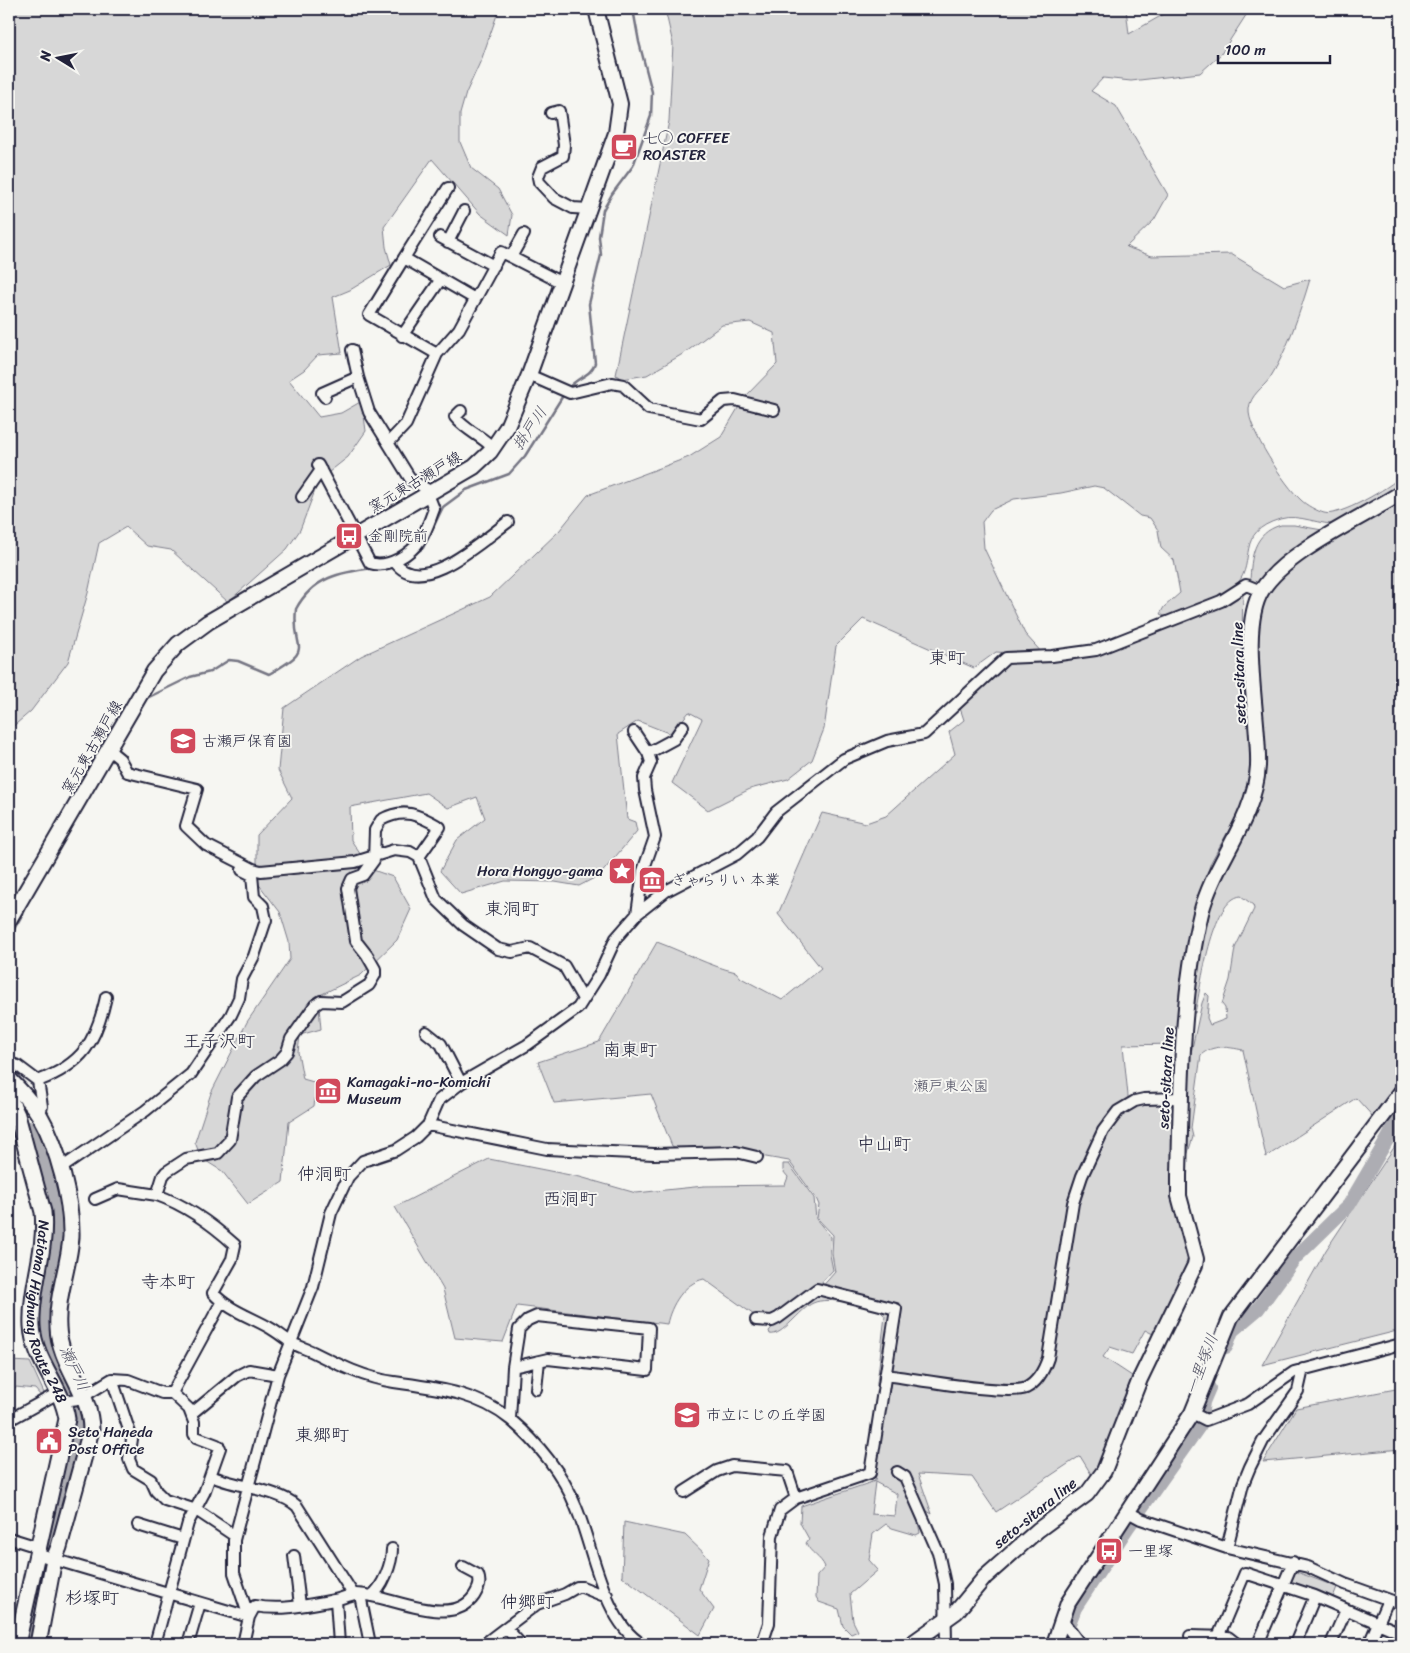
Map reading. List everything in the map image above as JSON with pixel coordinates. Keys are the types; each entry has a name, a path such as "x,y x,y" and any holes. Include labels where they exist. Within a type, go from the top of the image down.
{"highway":[{"name":"National Highway Route 248","path":"9,1079 40,1116 49,1133 60,1169 71,1238 59,1304 58,1327 60,1345 91,1417 91,1430 59,1547 43,1554"},
{"name":"National Highway Route 248","path":"9,1098 25,1143 43,1212 45,1227 32,1326 40,1358 62,1398 67,1419 67,1429 43,1554 18,1644"},
{"name":"National Highway Route 248","path":"38,1644 43,1554"}],"main road":[{"name":"窯元東古瀬戸線","path":"9,920 154,671 178,644 208,622 474,466 493,448 507,427 529,375 616,133 620,104 614,70 596,9"},
{"name":"seto-sitara line","path":"911,1644 946,1621 985,1577 1005,1558 1038,1530 1087,1494 1104,1471 1140,1379 1195,1265 1196,1259 1179,1196 1181,1098 1186,1016 1201,914 1217,869 1248,812 1257,774 1251,624 1261,591 1281,567 1292,558 1401,493"},
{"path":"1054,1644 1065,1624 1068,1603 1193,1414 1230,1317 1401,1092"}],"street":[{"path":"551,113 559,111 564,145 563,156 542,167 538,177 539,182 554,198 572,208 589,209"},
{"path":"436,354 402,336 369,315 448,188"},
{"path":"464,211 444,239 494,266"},
{"path":"511,257 524,234"},
{"path":"389,442 406,424 436,354 459,330 501,252 562,283"},
{"path":"404,258 475,299"},
{"path":"402,336 441,279"},
{"path":"302,497 320,468 370,563 377,565 396,563 421,540 434,509 430,493 411,480 369,412 352,350"},
{"path":"529,375 567,392 612,383 623,386 649,409 701,418 723,401 735,400 774,410"},
{"path":"325,397 322,394 358,377"},
{"path":"461,411 455,416 464,429 485,439 493,448"},
{"path":"396,563 413,575 422,575 442,568 508,522"},
{"path":"249,1617 234,1573 235,1536 278,1375 313,1287 331,1214 348,1177 363,1161 408,1143 428,1126 439,1100 461,1083 526,1045 578,1008 599,975 616,938 637,914 666,891 738,854 757,837 776,812 844,759 887,741 924,734 1006,658 1052,656 1096,650 1221,601 1246,585 1261,591"},
{"path":"648,752 654,752 663,743 674,739 683,726"},
{"path":"634,732 648,752 651,762 644,778 655,837 643,871 637,914"},
{"path":"109,750 120,759 126,772 197,789 186,826 206,845 239,863 260,871 355,862 376,855 402,850 419,857 436,899 463,925 498,949 512,952 530,948 564,966 583,1000"},
{"path":"157,1195 162,1176 166,1172 186,1159 218,1153 230,1140 237,1098 256,1076 280,1060 287,1052 292,1039 315,1005 321,1002 342,1002 369,984 375,975 375,969 356,941 348,888 352,879 363,874 374,860 376,855 375,830 380,820 406,813 414,813 440,828 419,857"},
{"path":"60,1169 145,1111 190,1074 232,1015 239,998 242,979 254,956 266,920 263,906 254,896 252,875 239,868 239,863"},
{"path":"38,1081 70,1066 80,1056 100,1025 106,997"},
{"path":"426,1032 441,1044 461,1083"},
{"path":"9,1063 18,1066 38,1081 42,1106 40,1116"},
{"path":"885,1375 1006,1391 1028,1387 1036,1380 1048,1358 1073,1203 1082,1176 1103,1131 1118,1111 1135,1101 1144,1098 1181,1098"},
{"path":"428,1126 547,1149 654,1154 731,1152 757,1157"},
{"path":"95,1199 118,1189 157,1195 178,1204 212,1226 235,1245 232,1259 213,1293 221,1303 272,1329 290,1342 353,1371 394,1382 416,1384 469,1396 510,1420 539,1448 562,1481 576,1506 607,1595 622,1626 642,1644"},
{"path":"756,1320 772,1321 778,1318 817,1289 896,1309 870,1473 796,1498 780,1510 772,1536 769,1623 762,1644"},
{"path":"172,1393 221,1303"},
{"path":"510,1420 513,1367 519,1328 531,1318 537,1316 649,1328 647,1370 548,1359 513,1367"},
{"path":"1193,1414 1206,1420 1237,1410 1294,1372 1401,1344"},
{"path":"536,1389 539,1361"},
{"path":"1228,1548 1243,1484 1250,1467 1264,1441 1298,1391 1303,1369"},
{"path":"191,1414 237,1376 249,1370 278,1375"},
{"path":"10,1418 62,1398 82,1398 112,1379 128,1380 162,1393 172,1393 189,1409 196,1438 217,1445 220,1448 211,1476 188,1523 155,1644"},
{"path":"112,1379 132,1439 129,1459 133,1469 151,1480 156,1491 165,1500 196,1510 235,1536"},
{"path":"684,1492 717,1471 732,1466 787,1471 796,1498"},
{"path":"897,1472 906,1477 938,1552 945,1584 946,1644"},
{"path":"211,1476 228,1483 249,1487 292,1500 356,1594 370,1644"},
{"path":"1128,1512 1141,1519 1228,1548 1293,1562 1401,1604"},
{"path":"138,1525 184,1539"},
{"path":"9,1538 43,1554 168,1594 249,1617"},
{"path":"371,1596 377,1590 392,1560 392,1550"},
{"path":"294,1556 300,1605"},
{"path":"1258,1644 1293,1562"},
{"path":"243,1644 249,1617 255,1606 271,1609 336,1600 356,1594 371,1596 400,1605 448,1612 468,1604 478,1589 480,1581 478,1575 463,1568"},
{"path":"1218,1637 1245,1573 1315,1596 1378,1624 1401,1632"},
{"path":"484,1644 537,1604 566,1594 577,1587 582,1587 602,1596 607,1595"},
{"path":"1295,1644 1315,1596"},
{"path":"336,1600 339,1644"},
{"path":"1369,1644 1388,1600"},
{"path":"188,1644 200,1603"},
{"path":"1332,1644 1346,1610"},
{"path":"1065,1624 1080,1644"},
{"path":"506,1628 518,1642 514,1644"},
{"path":"1190,1636 1228,1638 1237,1644"}],"green space":[{"path":"9,9 499,9 482,58 466,93 460,114 460,142 471,168 498,189 512,215 509,235 480,214 432,159 384,227 386,247 391,265 350,290 333,297 342,353 318,355 304,370 289,380 319,417 341,413 362,401 366,431 348,457 319,480 300,530 287,549 228,602 171,550 147,546 126,527 99,543 88,593 68,662 31,711 9,730"},
{"path":"665,9 1126,9 1129,34 1173,9 1250,9 1221,54 1200,73 1131,81 1103,78 1091,91 1116,106 1168,195 1154,220 1126,247 1152,256 1231,254 1284,286 1310,279 1298,317 1282,356 1270,378 1254,396 1250,404 1250,418 1254,429 1277,471 1294,493 1306,504 1321,512 1341,511 1364,501 1401,476 1401,489 1340,524 1302,518 1287,518 1266,525 1251,540 1246,566 1237,584 1214,600 1169,618 1160,614 1164,607 1180,593 1174,560 1161,548 1158,530 1150,518 1140,516 1104,488 1094,486 1061,493 1014,499 991,510 982,522 984,548 1025,634 1044,655 996,652 974,668 863,619 836,646 824,729 812,760 788,779 750,789 708,810 672,783 702,719 689,712 671,734 638,721 618,734 627,819 635,822 637,831 600,875 579,886 555,882 505,881 461,894 440,871 457,840 485,818 477,797 448,808 426,793 350,807 351,840 370,869 393,877 411,909 397,940 361,975 318,996 321,1029 300,1035 298,1052 303,1079 317,1083 314,1106 289,1122 283,1182 248,1204 222,1171 201,1158 195,1142 211,1093 247,1022 290,959 289,942 280,912 257,882 257,835 292,798 278,770 284,708 361,656 490,597 559,531 588,495 689,457 721,437 744,398 777,364 774,333 750,322 722,325 686,352 647,375 622,379 616,375 669,121 673,44"},
{"path":"1401,499 1401,1330 1262,1365 1326,1250 1397,1143 1356,1098 1266,1157 1243,1050 1221,1047 1211,1049 1201,1055 1191,1128 1193,1137 1186,1159 1187,1071 1202,1003 1206,993 1209,996 1207,1018 1210,1025 1226,1019 1225,1008 1222,1004 1230,980 1235,948 1254,909 1253,905 1241,896 1231,901 1222,912 1209,946 1195,1013 1193,1013 1199,951 1210,899 1251,813 1255,640 1259,611 1271,587 1296,562"},
{"path":"1281,525 1294,525 1328,531 1280,560 1257,585 1250,582 1251,564 1255,547 1264,534"},
{"name":"瀬戸東公園","path":"1243,592 1242,634 1251,757 1250,774 1241,808 1211,862 1195,910 1175,1044 1123,1045 1129,1106 1174,1103 1192,1261 1157,1336 1145,1330 1132,1354 1110,1347 1103,1357 1135,1378 1100,1466 1091,1474 1080,1456 996,1512 972,1477 918,1474 932,1514 915,1504 920,1533 916,1535 892,1528 886,1524 873,1534 869,1560 878,1570 850,1594 853,1621 858,1631 851,1634 843,1626 839,1609 819,1602 816,1597 817,1576 825,1567 806,1543 809,1539 800,1523 801,1506 875,1481 900,1307 821,1288 835,1272 832,1254 833,1235 817,1218 819,1205 816,1198 789,1161 760,1156 682,1149 672,1146 651,1094 554,1103 538,1062 599,1042 657,942 706,963 736,972 741,978 782,1000 821,968 778,914 822,813 866,823 886,816 955,754 949,732 964,720 960,708 1007,662 1093,654","holes":["875,1482 897,1494 895,1516 871,1514"]},
{"path":"489,1159 580,1177 636,1193 704,1186 785,1185 788,1177 783,1171 783,1164 789,1164 814,1198 816,1219 831,1237 830,1255 833,1270 818,1286 771,1317 754,1315 704,1279 690,1285 675,1302 667,1324 517,1306 503,1342 455,1338 443,1289 395,1207"},
{"path":"815,1293 890,1312 880,1386 877,1387 877,1383 885,1316 880,1311 846,1302 820,1301 808,1306 780,1331 770,1334 769,1331 778,1321"},
{"path":"9,1359 10,1361 30,1362 44,1393 40,1395 35,1389 16,1387 9,1395"},
{"path":"1401,1388 1401,1449 1263,1462 1296,1408"},
{"path":"624,1522 685,1535 709,1558 699,1589 714,1609 700,1635 622,1576"},
{"path":"1294,1571 1337,1587 1332,1600 1290,1580"}],"waterway":[{"name":"掛戸川","path":"567,390 587,374 595,363 589,304 601,255 599,237 603,210 612,194 633,166 651,116 652,92 639,42 633,9"},
{"name":"掛戸川","path":"407,559 423,548 443,507 466,490 509,474 525,456 564,394"},
{"name":"掛戸川","path":"143,700 190,677 210,672 229,660 238,661 269,674 284,665 298,653 295,623 296,609 303,598 319,583 329,578 339,574 373,568"},
{"path":"9,938 27,902"},
{"name":"一里塚川","path":"1226,1347 1232,1331 1258,1309 1295,1258 1349,1205 1401,1116"},
{"name":"瀬戸川","path":"9,1131 29,1128 38,1137 49,1177 55,1229 53,1258 43,1301 41,1325 46,1351 64,1381 78,1415 47,1545 27,1644"},
{"name":"一里塚川","path":"1061,1644 1075,1608 1128,1527 1200,1425 1203,1402 1209,1388"}],"place":[{"name":"七◯ COFFEE ROASTER","path":"624,147"},
{"name":"金剛院前","path":"349,536"},
{"name":"古瀬戸保育園","path":"183,741"},
{"name":"Hora Hongyo-gama","path":"622,871"},
{"name":"ぎゃらりい 本業","path":"652,880"},
{"name":"Kamagaki-no-Komichi Museum","path":"328,1091"},
{"name":"市立にじの丘学園","path":"687,1415"},
{"name":"Seto Haneda Post Office","path":"49,1441"},
{"name":"一里塚","path":"1109,1551"}],"district":[{"name":"東町","path":"947,658"},
{"name":"東洞町","path":"512,909"},
{"name":"王子沢町","path":"219,1041"},
{"name":"南東町","path":"630,1050"},
{"name":"中山町","path":"884,1144"},
{"name":"仲洞町","path":"324,1174"},
{"name":"西洞町","path":"570,1199"},
{"name":"寺本町","path":"168,1282"},
{"name":"東郷町","path":"322,1435"},
{"name":"杉塚町","path":"92,1598"},
{"name":"仲郷町","path":"527,1602"}]}
